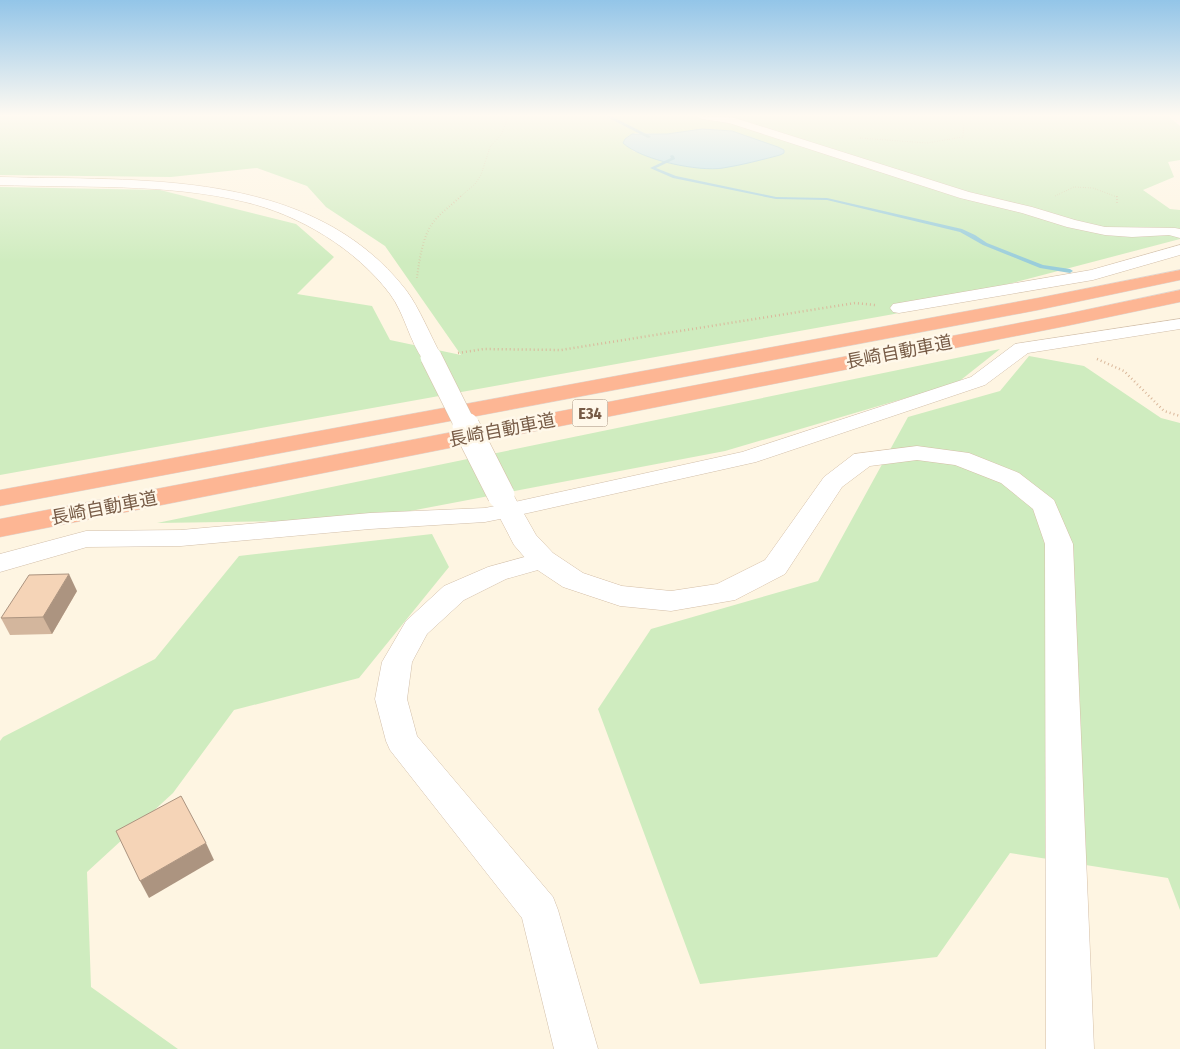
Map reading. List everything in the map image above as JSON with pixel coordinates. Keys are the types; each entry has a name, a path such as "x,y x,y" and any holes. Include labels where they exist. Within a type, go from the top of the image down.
{"highway":[{"name":"長崎自動車道","path":"0,498 1038,304 1180,275"},
{"name":"長崎自動車道","path":"0,528 1047,324 1180,296"}],"street":[{"path":"871,165 965,195 1027,210 1072,224 1105,231 1132,233 1170,232 1180,234"},
{"path":"0,181 144,185 198,189 249,198 285,210 326,230 366,257 399,293 524,538 543,560 574,580 620,596 671,601 724,592 775,567 833,482 863,460 917,453 960,458 1010,478 1045,506 1059,544 1070,1049"},
{"path":"899,308 1093,275 1130,266 1180,250"},
{"path":"0,563 86,539 181,538 370,521 485,515 505,502 748,457 978,382 992,369 1022,348 1180,324"},
{"path":"543,560 497,573 454,593 416,628 397,662 390,699 402,741 539,910 576,1049"}],"path":[{"path":"399,293 415,287 419,262 429,228 437,218 475,184 481,176 484,165"},
{"path":"1027,210 1074,187 1093,188 1117,196 1117,205"},
{"path":"431,358 484,349 561,350 855,303 899,308"},
{"path":"1060,342 1124,372 1164,411 1180,416"}],"green space":[{"path":"0,165 681,165 694,168 722,168 736,165 1169,165 1174,177 1143,190 1170,209 1180,210 1180,239 894,314 0,475 0,187 160,190 296,224 334,257 297,294 372,306 390,340 461,355 385,246 326,207 307,186 257,168 171,177 0,175"},
{"path":"1000,349 957,383 725,451 363,520 157,523"},
{"path":"1029,356 1084,366 1161,418 1180,423 1180,910 1168,878 1010,853 937,957 700,984 598,709 651,629 818,581 908,417 1000,391"},
{"path":"432,534 449,567 359,678 234,710 173,793 87,872 91,987 178,1049 0,1049 0,741 3,737 155,659 239,556"}],"water":[{"path":"681,165 739,165 713,169"}],"building":[{"path":"69,574 43,617 1,618 29,575"},
{"path":"181,796 206,843 140,881 116,831"}],"waterway":[{"path":"658,165 652,168 675,177 776,198 827,199 962,231 985,244 1042,267 1070,271"}]}
